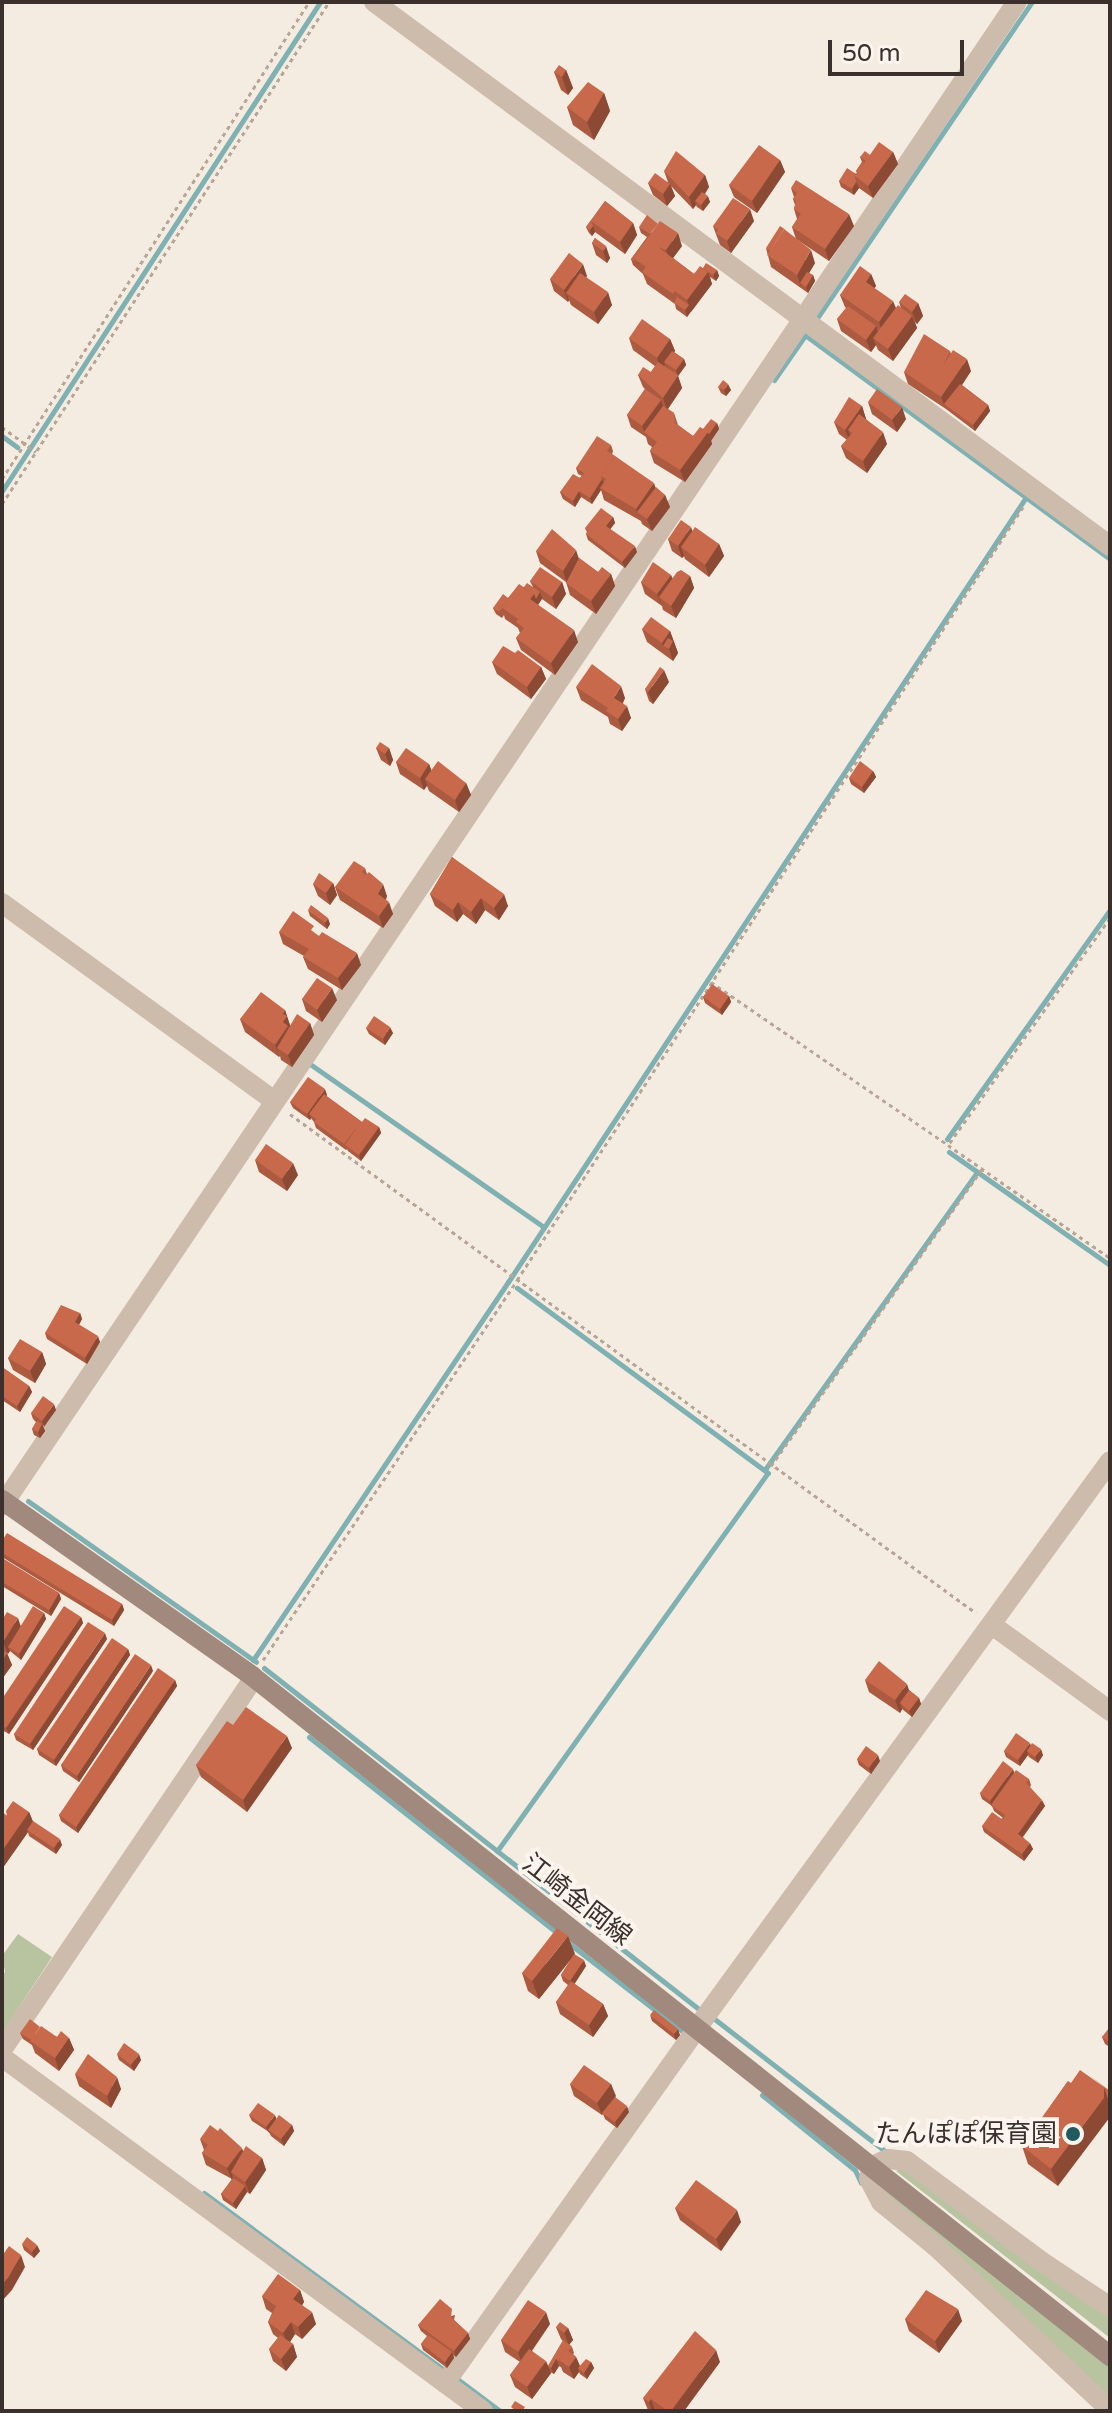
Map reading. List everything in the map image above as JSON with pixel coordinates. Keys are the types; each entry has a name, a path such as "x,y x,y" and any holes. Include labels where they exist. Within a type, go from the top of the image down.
{"main road":[{"name":"江崎金岡線","path":"3,1503 253,1677 1110,2356"}],"street":[{"path":"374,2 1110,546"},
{"path":"3,1503 279,1105 802,318 1017,2"},
{"path":"2,903 279,1105"},
{"path":"445,2383 697,2028 1110,1461"},
{"path":"992,1625 1110,1711"},
{"path":"2,2050 253,1677"},
{"path":"2,2057 483,2411"},
{"path":"1110,2307 1041,2261 907,2161 888,2159 872,2166 869,2179 881,2202 935,2246 1110,2410"}],"path":[{"path":"2,479 27,445 309,2"},
{"path":"2,504 329,2"},
{"path":"2,427 35,451"},
{"path":"253,1677 1026,503"},
{"path":"948,1145 1110,918"},
{"path":"711,981 948,1145 980,1172 1110,1258"},
{"path":"279,1105 992,1625"},
{"path":"769,1464 980,1172"}],"green space":[{"path":"18,1934 52,1957 2,2033 2,1977 5,1972 2,1956"},
{"path":"902,2168 1110,2313 1110,2338 896,2171"},
{"path":"879,2184 1110,2365 1110,2398 880,2197"}],"building":[{"path":"559,65 566,70 562,77 554,72"},
{"path":"588,82 604,93 587,122 567,107"},
{"path":"879,142 893,152 868,186 855,176"},
{"path":"759,145 780,160 752,201 729,185"},
{"path":"676,151 705,175 689,197 664,171"},
{"path":"865,151 870,155 866,161 860,157"},
{"path":"847,168 856,174 852,189 839,181"},
{"path":"655,173 670,184 663,194 648,183"},
{"path":"796,180 849,214 825,249 792,227 801,214 794,209 796,201 793,199 797,193 791,188"},
{"path":"702,192 708,196 701,205 695,201"},
{"path":"733,198 750,209 727,241 716,233 718,230 713,226"},
{"path":"605,201 633,223 620,242 591,221"},
{"path":"647,215 658,224 650,234 639,227"},
{"path":"660,221 678,233 666,250 658,247 694,274 700,266 708,272 687,300 642,272 646,267 633,258"},
{"path":"780,226 786,230 770,251 766,248"},
{"path":"784,229 811,250 797,275 767,255"},
{"path":"595,238 606,246 603,251 592,243"},
{"path":"569,253 583,264 564,290 550,279"},
{"path":"706,263 717,270 713,275 703,268"},
{"path":"860,266 871,274 866,282 893,301 879,322 840,295"},
{"path":"807,272 813,275 806,287 800,283"},
{"path":"580,273 608,292 594,312 566,293"},
{"path":"905,294 918,303 912,312 899,302"},
{"path":"677,297 689,305 685,310 674,303"},
{"path":"898,305 912,316 888,349 873,338"},
{"path":"848,306 876,326 866,340 837,319"},
{"path":"642,319 670,339 657,358 629,338"},
{"path":"924,334 950,351 943,366 953,350 967,359 941,397 904,372"},
{"path":"672,351 684,359 676,370 664,362"},
{"path":"658,362 678,375 663,398 638,375 643,367 651,372"},
{"path":"723,380 728,384 724,390 718,387"},
{"path":"960,384 988,405 973,425 944,404"},
{"path":"645,389 661,400 642,426 627,415"},
{"path":"877,389 902,407 892,420 868,402"},
{"path":"849,397 862,406 845,430 834,422"},
{"path":"663,406 674,413 675,423 693,436 700,427 708,432 680,470 650,451 657,442 644,432"},
{"path":"859,414 883,432 863,461 841,446 852,433 848,430"},
{"path":"711,419 717,423 709,434 703,429"},
{"path":"597,436 611,445 607,451 615,456 590,498 579,491 573,501 560,492 573,474 580,478 584,473 576,468"},
{"path":"615,456 654,483 636,509 600,488 606,479 601,476"},
{"path":"656,487 665,495 647,519 637,512"},
{"path":"601,508 613,517 606,526 635,546 622,562 586,534 588,530 585,528"},
{"path":"681,520 691,527 678,546 668,539"},
{"path":"695,527 719,544 705,565 681,547"},
{"path":"552,529 576,550 563,571 536,551"},
{"path":"579,558 598,572 602,567 611,574 591,601 566,583"},
{"path":"653,562 671,575 657,594 641,582"},
{"path":"540,567 562,582 552,597 530,581"},
{"path":"681,570 690,576 671,606 659,597"},
{"path":"527,583 540,592 536,599 524,587"},
{"path":"519,584 534,594 530,599 574,630 551,663 516,638 524,628 516,622 518,619 501,607"},
{"path":"503,594 508,598 499,612 493,608"},
{"path":"651,617 670,631 662,643 642,629"},
{"path":"668,638 673,641 669,649 663,646"},
{"path":"503,646 515,653 518,650 541,667 527,687 492,662"},
{"path":"592,664 621,686 614,698 627,706 618,719 606,711 608,708 576,687"},
{"path":"660,667 664,670 648,692 645,689"},
{"path":"380,742 389,748 385,754 376,748"},
{"path":"406,748 429,764 420,778 396,762"},
{"path":"438,761 466,783 455,800 425,779"},
{"path":"860,761 873,771 862,787 849,778"},
{"path":"452,857 504,894 494,908 481,898 471,912 458,902 453,910 430,894"},
{"path":"354,861 365,868 362,872 366,875 369,872 383,884 378,894 389,902 379,916 335,887"},
{"path":"319,873 333,883 326,893 313,884"},
{"path":"311,905 328,918 325,923 308,910"},
{"path":"293,911 314,926 311,930 319,936 322,932 357,953 338,978 303,957 309,949 279,932"},
{"path":"317,978 332,988 317,1010 302,999"},
{"path":"712,984 729,996 720,1009 703,997"},
{"path":"261,992 285,1010 283,1014 287,1016 283,1022 288,1026 275,1045 240,1019"},
{"path":"297,1014 310,1023 288,1055 277,1048"},
{"path":"374,1016 390,1027 383,1039 366,1028"},
{"path":"308,1077 325,1089 307,1114 290,1102"},
{"path":"324,1094 362,1122 365,1118 379,1127 359,1155 345,1145 358,1126 344,1144 314,1122 316,1119 309,1114"},
{"path":"266,1144 293,1163 282,1179 255,1160"},
{"path":"61,1305 80,1313 75,1322 98,1336 85,1358 45,1333"},
{"path":"20,1339 42,1352 30,1371 8,1358"},
{"path":"2,1367 29,1386 17,1406 2,1396"},
{"path":"43,1396 54,1404 42,1421 31,1413"},
{"path":"37,1421 42,1424 38,1432 32,1429"},
{"path":"7,1533 122,1604 112,1620 2,1553 2,1541"},
{"path":"2,1558 59,1593 49,1610 2,1582"},
{"path":"33,1606 44,1613 19,1654 8,1647"},
{"path":"64,1606 81,1617 6,1728 2,1725 2,1699"},
{"path":"7,1612 18,1618 3,1642 2,1620"},
{"path":"88,1622 105,1633 30,1744 14,1734"},
{"path":"112,1638 128,1649 54,1760 37,1749"},
{"path":"135,1654 151,1665 77,1776 61,1765"},
{"path":"879,1661 907,1684 895,1700 865,1680"},
{"path":"158,1668 175,1680 76,1827 59,1815"},
{"path":"909,1690 919,1698 909,1711 900,1703"},
{"path":"246,1707 287,1736 243,1800 196,1765 227,1721 233,1725"},
{"path":"1016,1733 1030,1743 1018,1760 1004,1751"},
{"path":"1032,1743 1041,1749 1035,1757 1027,1751"},
{"path":"866,1746 878,1755 869,1768 857,1759"},
{"path":"1003,1761 1013,1769 990,1801 980,1793"},
{"path":"1016,1770 1029,1779 1026,1783 1042,1800 1018,1834 1030,1843 1022,1854 982,1826 992,1812 1003,1820 1005,1815 991,1805"},
{"path":"13,1801 29,1812 2,1851 2,1812 7,1816 6,1811"},
{"path":"33,1821 60,1839 54,1848 27,1830"},
{"path":"557,1928 568,1936 532,1981 522,1973"},
{"path":"574,1954 584,1960 570,1981 561,1975"},
{"path":"571,1981 603,2004 589,2025 556,2002"},
{"path":"654,2010 678,2029 674,2034 650,2015"},
{"path":"30,2019 40,2027 31,2040 20,2033"},
{"path":"41,2026 57,2037 61,2031 69,2038 55,2058 30,2041"},
{"path":"1110,2029 1109,2042 1102,2037"},
{"path":"124,2043 139,2054 131,2065 117,2054"},
{"path":"88,2054 117,2077 107,2096 75,2074"},
{"path":"584,2065 611,2084 597,2103 570,2084"},
{"path":"1080,2070 1104,2087 1104,2098 1051,2169 1022,2146 1068,2081 1071,2083"},
{"path":"615,2097 627,2106 615,2122 602,2113"},
{"path":"258,2103 275,2115 266,2127 249,2115"},
{"path":"279,2115 292,2125 281,2139 268,2130"},
{"path":"210,2125 218,2131 220,2128 242,2148 227,2168 202,2153 208,2145 200,2139"},
{"path":"246,2146 262,2158 245,2182 231,2172"},
{"path":"233,2178 245,2186 233,2203 221,2194"},
{"path":"696,2180 737,2210 716,2239 675,2208"},
{"path":"27,2237 37,2245 32,2252 22,2244"},
{"path":"9,2246 21,2255 2,2284 2,2256"},
{"path":"278,2274 300,2290 293,2299 312,2312 298,2327 291,2322 283,2333 268,2322 276,2306 262,2296"},
{"path":"926,2290 958,2309 935,2341 905,2319"},
{"path":"440,2299 452,2309 451,2317 468,2333 454,2351 418,2325"},
{"path":"528,2300 546,2312 518,2352 501,2340"},
{"path":"560,2322 568,2328 564,2333 556,2327"},
{"path":"695,2331 716,2350 671,2411 651,2399 649,2402 643,2398"},
{"path":"280,2335 293,2344 281,2359 269,2349"},
{"path":"428,2335 452,2352 445,2362 421,2344"},
{"path":"563,2340 572,2347 568,2351 566,2349 559,2361 556,2359 551,2368 548,2366"},
{"path":"529,2349 546,2361 527,2387 510,2375"},
{"path":"566,2349 576,2357 569,2367 559,2360"},
{"path":"586,2359 591,2362 584,2373 578,2368"},
{"path":"515,2401 525,2407 522,2411 511,2407"}],"waterway":[{"path":"2,491 320,2"},
{"path":"817,318 1032,2"},
{"path":"774,380 806,334"},
{"path":"805,335 1110,559"},
{"path":"2,436 17,447"},
{"path":"253,1660 508,1282 1026,497"},
{"path":"947,1139 1110,910"},
{"path":"310,1064 544,1227"},
{"path":"949,1152 1110,1265"},
{"path":"766,1468 977,1172"},
{"path":"497,1851 768,1473 517,1288"},
{"path":"28,1501 256,1662"},
{"path":"264,1668 700,2010"},
{"path":"309,1737 558,1934"},
{"path":"566,1941 682,2031"},
{"path":"712,2017 886,2152"},
{"path":"762,2095 855,2170 861,2183"},
{"path":"204,2193 447,2372"},
{"path":"456,2378 500,2411"}],"place":[{"name":"たんぽぽ保育園","path":"1073,2134"}]}
